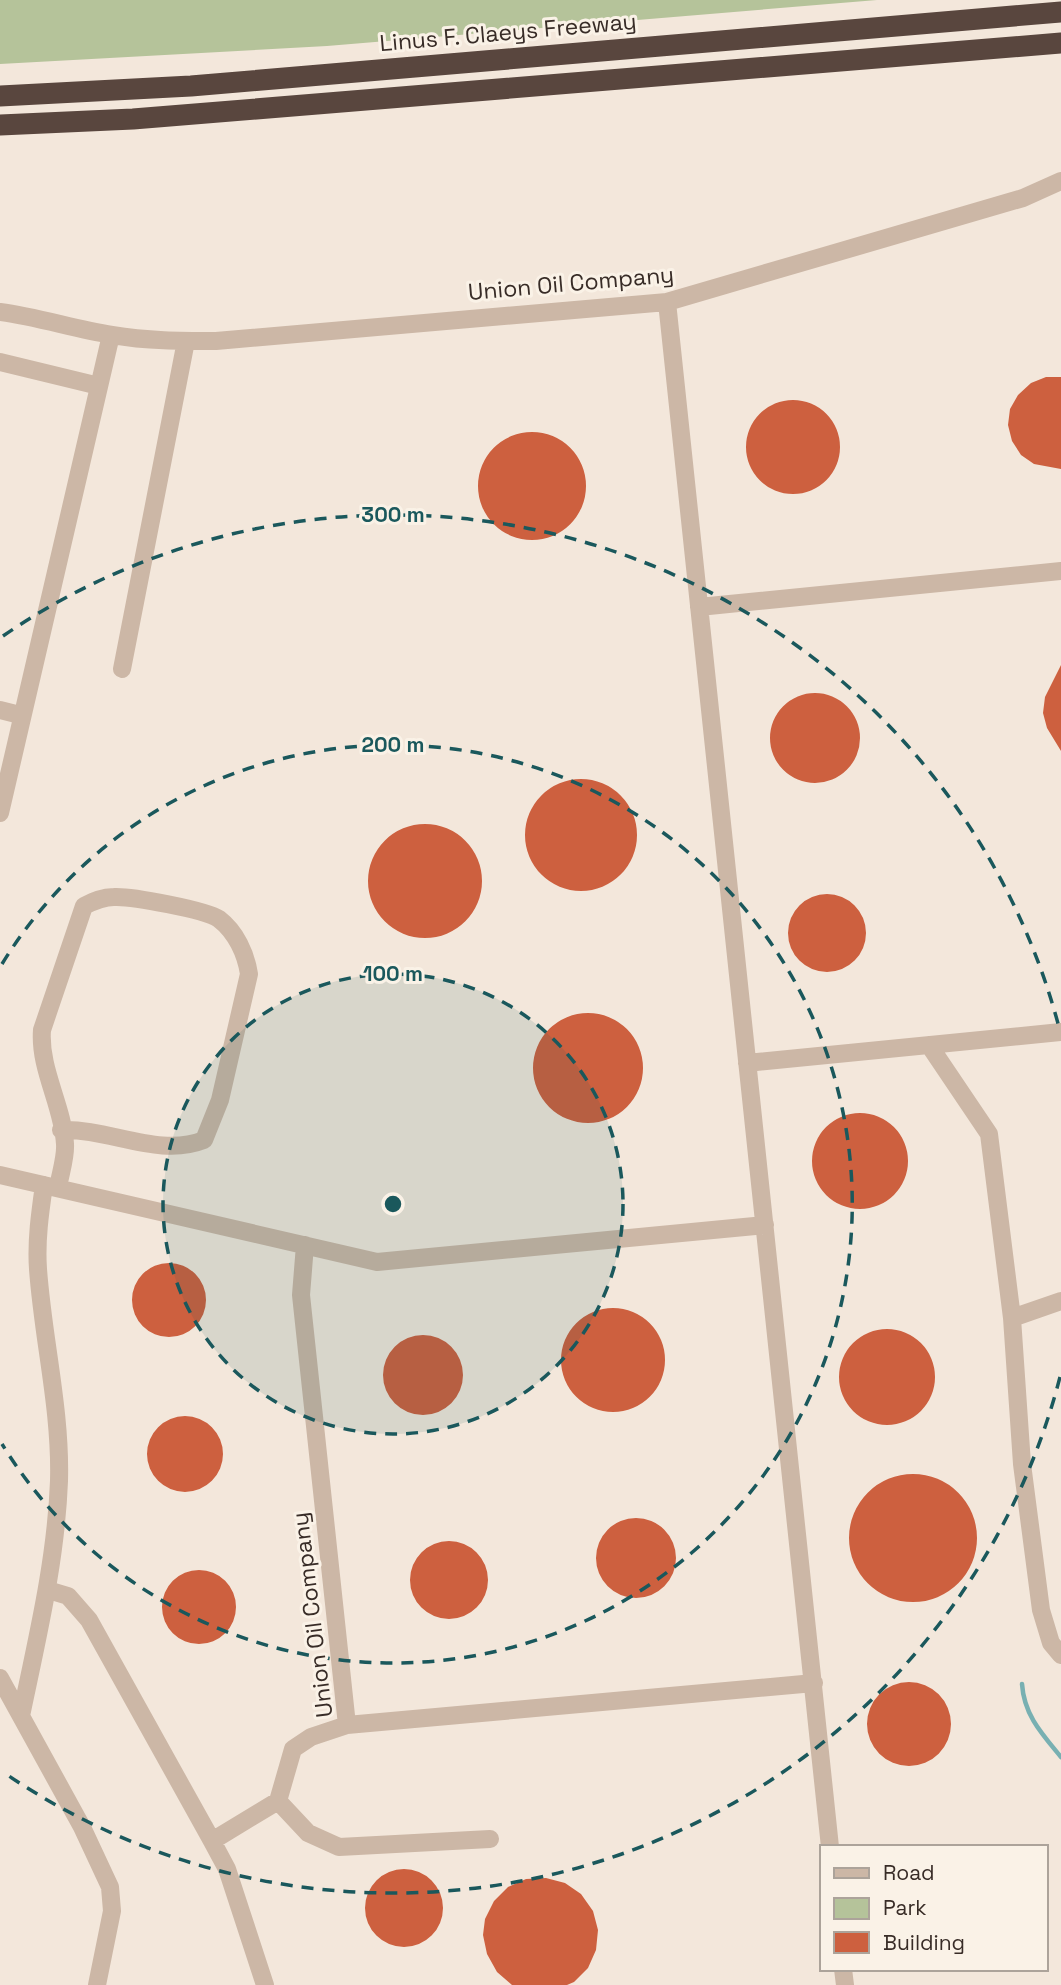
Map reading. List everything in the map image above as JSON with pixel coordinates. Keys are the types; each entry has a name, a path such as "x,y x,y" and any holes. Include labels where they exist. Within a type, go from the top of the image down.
{"highway":[{"name":"Linus F. Claeys Freeway","path":"0,96 191,86 1061,12"},
{"path":"0,125 134,119 1061,43"}],"street":[{"name":"Union Oil Company","path":"0,312 38,317 111,335 186,341 667,302 1023,198 1061,181"},
{"path":"667,302 830,1845"},
{"path":"0,813 20,715 111,335"},
{"path":"122,669 186,341"},
{"path":"0,362 99,386"},
{"path":"699,607 1061,571"},
{"path":"0,710 20,715"},
{"path":"21,1716 48,1590 59,1480 56,1412 38,1270 37,1238 65,1145 61,1130 41,1044 42,1030 84,906 96,900 117,896 204,911 220,919 236,938 246,958 249,974 220,1100 204,1140 186,1147 161,1146 97,1131 61,1130"},
{"path":"747,1063 1061,1032"},
{"path":"929,1045 989,1134 1012,1318 1022,1464 1041,1610 1051,1643 1061,1655"},
{"path":"0,1175 377,1262 765,1225"},
{"name":"Union Oil Company","path":"305,1245 301,1295 347,1726 814,1683"},
{"path":"1012,1318 1061,1301"},
{"path":"48,1590 68,1597 89,1620 212,1841 227,1869 265,1985"},
{"path":"0,1678 82,1827 110,1887 112,1911 97,1985"},
{"path":"212,1841 278,1801 293,1749 311,1737 347,1726"},
{"path":"278,1801 308,1833 339,1847 490,1839"}],"green space":[{"path":"0,0 877,0 327,46 0,64"}],"building":[{"path":"1046,377 1061,377 1061,469 1034,464 1021,455 1012,441 1008,425 1010,409 1018,395 1031,383"},
{"path":"784,400 802,400 827,413 837,429 840,447 837,465 827,481 802,494 784,494 759,481 746,456 746,438 759,413"},
{"path":"532,432 553,436 570,448 582,465 586,486 582,507 570,524 553,536 532,540 511,536 494,524 482,507 478,486 482,465 494,448 511,436"},
{"path":"1061,665 1061,751 1047,728 1043,713 1045,697"},
{"path":"815,693 832,696 847,706 857,721 860,738 857,755 847,770 832,780 815,783 798,780 783,770 773,755 770,738 773,721 783,706 798,696"},
{"path":"581,779 603,783 621,795 633,813 637,835 633,857 621,875 603,887 581,891 559,887 541,875 529,857 525,835 529,813 541,795 559,783"},
{"path":"425,824 447,828 465,841 478,859 482,881 478,903 465,921 447,934 425,938 403,934 385,921 372,903 368,881 372,859 385,841 403,828"},
{"path":"827,894 842,897 855,905 863,918 866,933 863,948 855,961 842,969 827,972 812,969 799,961 791,948 788,933 791,918 799,905 812,897"},
{"path":"588,1013 609,1017 627,1029 639,1047 643,1068 639,1089 627,1107 609,1119 588,1123 567,1119 549,1107 537,1089 533,1068 537,1047 549,1029 567,1017"},
{"path":"860,1113 878,1116 894,1127 905,1143 908,1161 905,1179 894,1195 878,1206 860,1209 842,1206 826,1195 815,1179 812,1161 815,1143 826,1127 842,1116"},
{"path":"169,1263 183,1266 195,1274 203,1286 206,1300 203,1314 195,1326 183,1334 169,1337 155,1334 143,1326 135,1314 132,1300 135,1286 143,1274 155,1266"},
{"path":"613,1308 633,1312 650,1323 661,1340 665,1360 661,1380 650,1397 633,1408 613,1412 593,1408 576,1397 565,1380 561,1360 565,1340 576,1323 593,1312"},
{"path":"887,1329 905,1333 921,1343 931,1359 935,1377 931,1395 921,1411 905,1421 887,1425 869,1421 853,1411 843,1395 839,1377 843,1359 853,1343 869,1333"},
{"path":"423,1335 438,1338 451,1347 460,1360 463,1375 460,1390 451,1403 438,1412 423,1415 408,1412 395,1403 386,1390 383,1375 386,1360 395,1347 408,1338"},
{"path":"185,1416 199,1419 212,1427 220,1440 223,1454 220,1468 212,1481 199,1489 185,1492 171,1489 158,1481 150,1468 147,1454 150,1440 158,1427 171,1419"},
{"path":"913,1474 937,1479 958,1493 972,1514 977,1538 972,1562 958,1583 937,1597 913,1602 889,1597 868,1583 854,1562 849,1538 854,1514 868,1493 889,1479"},
{"path":"636,1518 651,1521 664,1530 673,1543 676,1558 673,1573 664,1586 651,1595 636,1598 621,1595 608,1586 599,1573 596,1558 599,1543 608,1530 621,1521"},
{"path":"449,1541 464,1544 477,1552 485,1565 488,1580 485,1595 477,1608 464,1616 449,1619 434,1616 421,1608 413,1595 410,1580 413,1565 421,1552 434,1544"},
{"path":"192,1570 206,1570 220,1576 230,1586 236,1607 234,1621 220,1638 206,1644 192,1644 178,1638 168,1628 162,1614 162,1600 168,1586 178,1576"},
{"path":"909,1682 925,1685 939,1694 948,1708 951,1724 948,1740 939,1754 925,1763 909,1766 893,1763 879,1754 870,1740 867,1724 870,1708 879,1694 893,1685"},
{"path":"396,1869 412,1869 426,1875 437,1886 443,1900 443,1916 437,1930 426,1941 412,1947 396,1947 382,1941 371,1930 365,1916 365,1900 371,1886 382,1875"},
{"path":"546,1878 565,1883 581,1894 593,1911 598,1930 596,1950 588,1968 567,1985 512,1985 497,1972 487,1954 483,1935 485,1919 494,1901 508,1887 526,1879"}],"waterway":[{"path":"1022,1684 1030,1715 1061,1757"}]}
